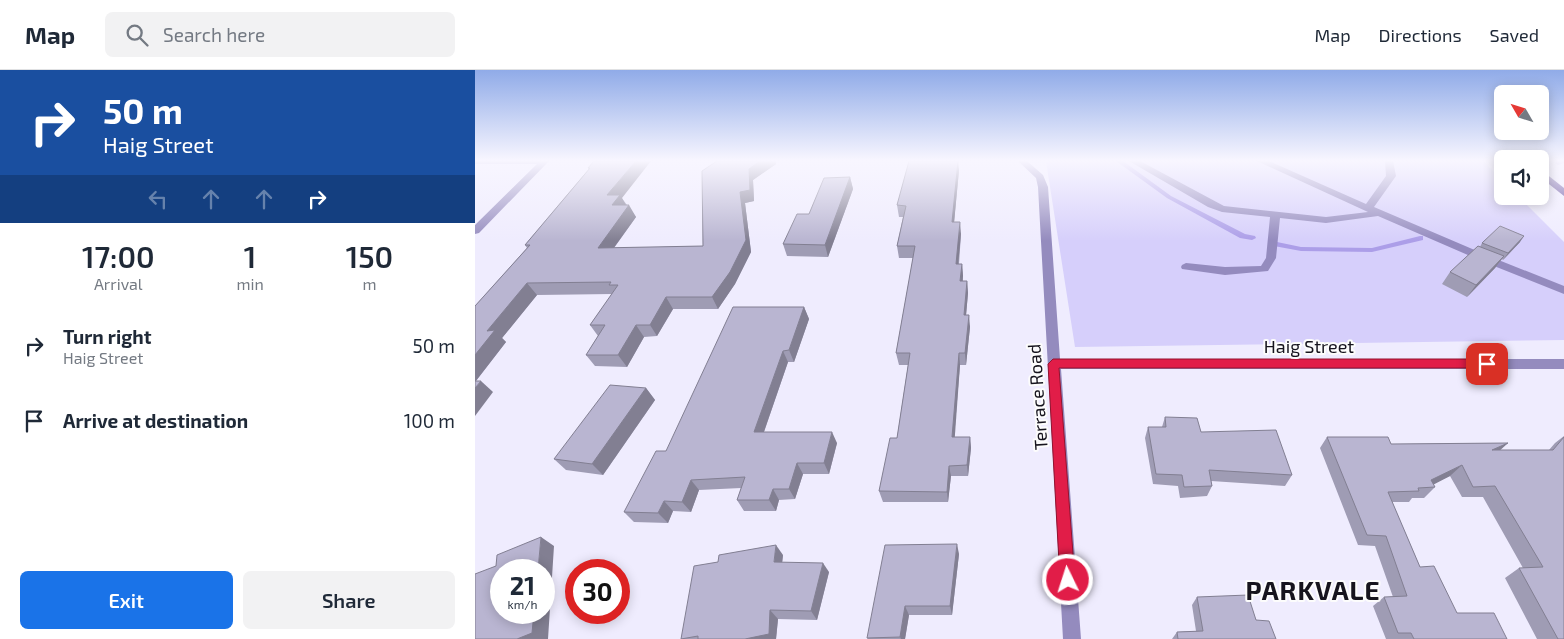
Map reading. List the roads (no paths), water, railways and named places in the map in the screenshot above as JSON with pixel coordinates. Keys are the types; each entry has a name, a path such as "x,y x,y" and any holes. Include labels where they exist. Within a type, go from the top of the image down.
{"street":[{"path":"475,231 518,188"},
{"name":"Terrace Road","path":"1043,188 1072,639"},
{"path":"1179,188 1211,206 1222,209 1326,220 1382,213"},
{"path":"1323,188 1486,262 1564,290"},
{"path":"1369,207 1383,188"},
{"path":"1186,267 1246,272 1264,269 1271,258 1275,214"},
{"name":"Haig Street","path":"1053,364 1564,364"}],"waterway":[{"path":"1156,188 1169,197 1243,236 1252,238"},
{"path":"1277,244 1301,249 1372,250 1420,238"}],"district":[{"name":"PARKVALE","path":"1313,589"}]}
